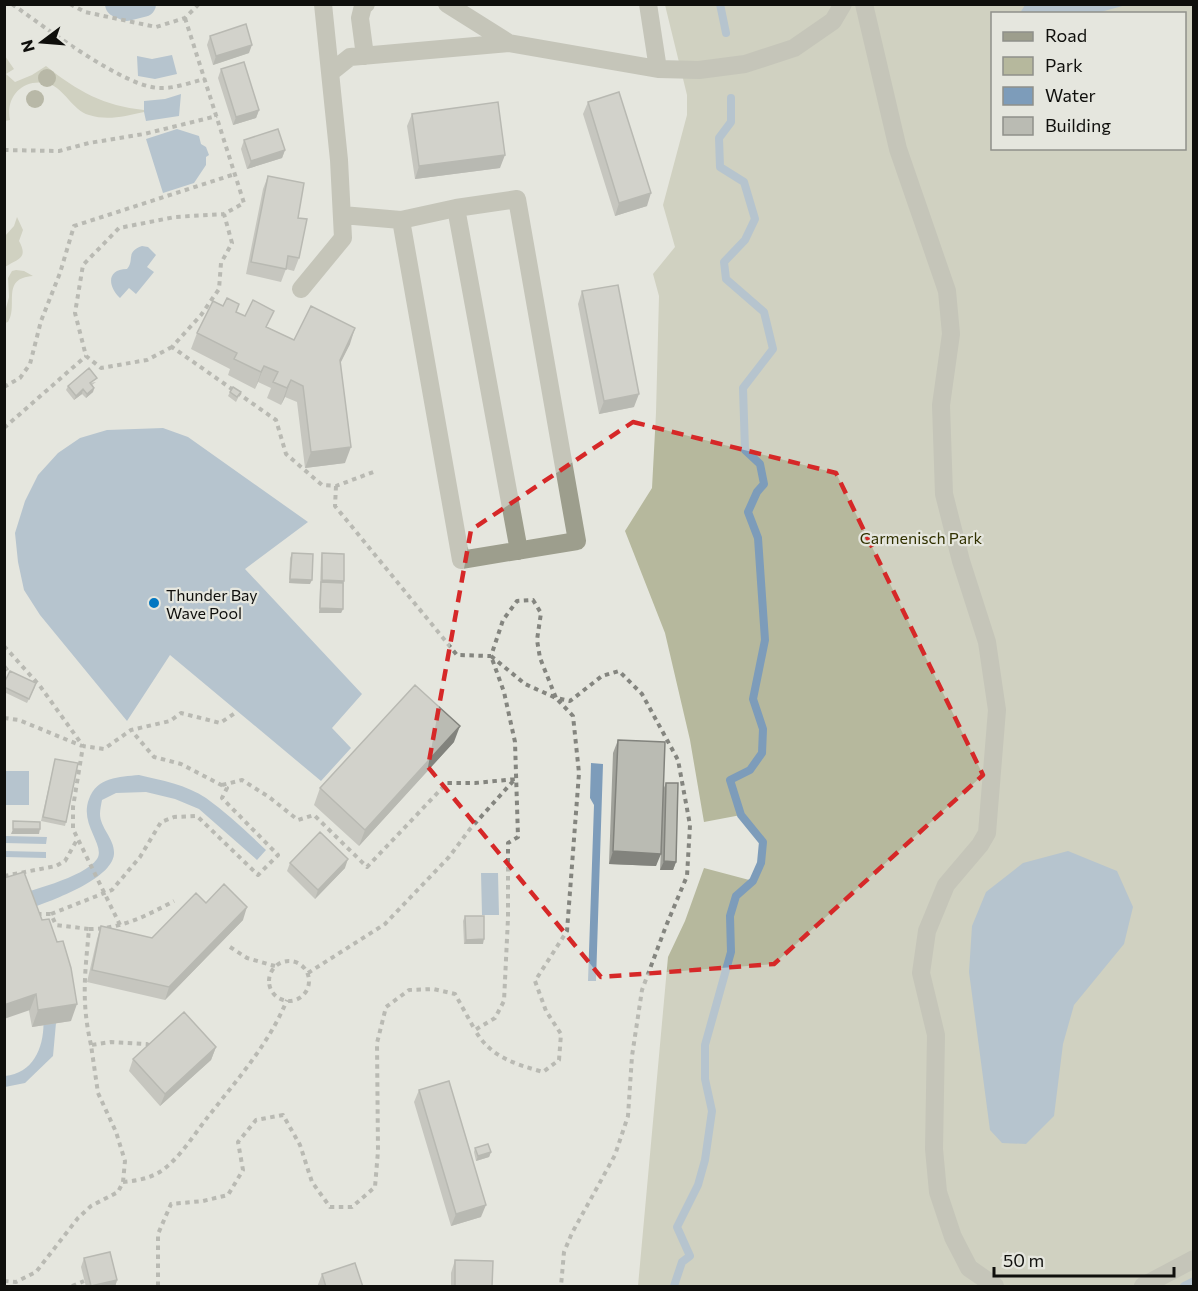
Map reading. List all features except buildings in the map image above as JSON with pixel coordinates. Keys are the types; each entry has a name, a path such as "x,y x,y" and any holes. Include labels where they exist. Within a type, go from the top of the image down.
{"lane":[{"path":"301,289 343,238 339,160 323,4"},
{"path":"365,56 360,18 363,6 366,4"},
{"path":"447,4 509,43"},
{"path":"648,4 658,69"},
{"path":"330,73 350,57 509,43 658,69 699,70 746,64 794,48 833,21 843,4"},
{"path":"864,4 898,149 947,291 951,334 941,405 944,494 961,561 987,642 997,710 987,833 980,845 946,885 927,931 921,973 936,1035 934,1149 938,1192 953,1237 969,1268 995,1287"},
{"path":"342,215 401,220 456,208 517,199 577,541 461,560 401,220"},
{"path":"456,208 519,551"},
{"path":"1143,1287 1194,1258"}],"path":[{"path":"12,4 59,37 138,84 160,88 205,79"},
{"path":"70,4 85,12 156,27 185,18 199,4"},
{"path":"185,18 244,203 224,214 175,217 118,228 83,265 75,313 86,356 101,368 147,360 172,347 201,315 219,289 221,263 232,243 224,214"},
{"path":"4,150 60,151 217,116"},
{"path":"4,387 20,378 30,364 74,226 235,174"},
{"path":"172,347 276,420 286,454 322,485 336,486 375,471"},
{"path":"4,428 86,356"},
{"path":"336,486 335,506 457,655 491,656 525,684 556,698 570,701 602,676 619,671 642,694 678,760 690,825 687,876 642,990 632,1056 628,1116 615,1155 564,1252 561,1287"},
{"path":"158,1287 158,1234 171,1204 202,1201 228,1195 243,1170 238,1142 256,1120 283,1115 300,1145 312,1182 330,1207 352,1207 375,1187 378,1151 377,1043 386,1008 409,990 433,989 454,994 482,1043 512,1063 543,1072 559,1060 561,1034 546,1011 535,981 567,931 579,772 573,716 556,698 540,658 537,640 541,613 533,600 517,601 502,620 491,656 504,692 515,742 518,837 508,843 508,918 504,1001 495,1018 475,1030"},
{"path":"4,646 40,686 83,746 73,807 73,829 120,925"},
{"path":"4,718 19,720 83,746 104,749 131,730 170,721 181,713 220,723 235,713"},
{"path":"32,912 41,915 51,914 112,890 140,856 161,822 174,817 197,816 258,875 278,855 222,798 227,788 181,764 154,757 131,730"},
{"path":"221,785 242,780 269,797 298,820 314,815 367,867 447,783 475,783 516,778"},
{"path":"308,973 385,924 443,864 470,829 516,778"},
{"path":"4,876 56,866 64,861 78,838"},
{"path":"51,914 56,926 107,929 141,919 174,901"},
{"path":"4,1281 16,1282 36,1272 78,1218 91,1206 118,1192 123,1182 124,1161 116,1132 98,1093 85,1017 83,988 89,929"},
{"path":"230,947 246,958 275,966"},
{"path":"293,961 304,967 308,973 308,987 305,993 294,1000 287,1000 276,995 270,984 275,966 280,963 293,961"},
{"path":"123,1182 136,1181 159,1172 178,1154 260,1050 280,1018 287,1000"},
{"path":"91,1046 111,1042 147,1044 152,1048"},
{"path":"72,1287 84,1281"}],"highlighted area":[{"path":"633,422 836,473 983,775 774,964 601,977 428,767 471,530"}],"green space":[{"name":"Carmenisch Park","path":"665,5 1193,5 1193,1286 638,1286 668,957 685,921 704,868 753,881 761,863 763,843 741,815 704,822 690,740 665,633 625,531 652,488 659,296 653,274 675,247 663,205 687,115 687,95"},
{"path":"5,56 14,69 6,74 15,82 46,66 92,96 116,105 144,110 144,112 110,118 96,117 78,109 55,87 49,84 32,83 18,90 10,103 10,120 5,121"},
{"path":"17,217 23,230 19,241 23,252 20,258 5,267 5,236 14,226"},
{"path":"16,270 33,276 23,278 13,287 11,316 5,323 9,297 8,278 12,271"}],"water":[{"path":"1025,4 1126,5 1101,12 1021,12"},
{"path":"172,55 177,74 155,79 138,76 137,56 152,59"},
{"path":"181,94 179,116 146,121 144,101 165,99"},
{"path":"177,129 199,136 201,144 206,147 209,155 206,157 206,165 194,183 163,193 146,139"},
{"path":"142,246 148,247 156,255 147,267 154,272 136,294 129,288 120,298 111,284 112,275 127,269 132,254"},
{"name":"Thunder Bay Wave Pool","path":"163,428 188,437 308,522 245,569 362,694 332,728 351,748 321,781 170,655 127,721 40,615 24,590 15,533 25,501 38,475 58,453 80,438 107,430"},
{"path":"591,763 603,764 596,981 588,981 594,805 590,798"},
{"path":"5,771 29,771 29,805 5,805"},
{"path":"139,775 174,783 199,793 229,816 266,850 257,860 199,809 175,799 146,792 116,793 102,800 100,814 102,824 112,843 114,854 111,864 102,873 78,889 26,910 5,899 68,878 90,866 99,853 87,817 89,799 97,786 103,782 124,776"},
{"path":"5,836 47,837 46,844 5,843"},
{"path":"5,851 46,852 46,858 5,857"},
{"path":"1068,851 1117,871 1133,907 1124,944 1074,1005 1063,1044 1054,1116 1026,1144 1002,1143 990,1130 969,972 972,926 986,892 1023,863"},
{"path":"481,873 498,873 499,915 482,915"},
{"path":"43,1014 56,1023 53,1056 25,1083 5,1087 5,1076 16,1074 24,1069 37,1054 43,1035"}],"waterway":[{"path":"118,4 127,8 143,4"},
{"path":"720,4 726,33"},
{"path":"674,1286 682,1262 690,1256 677,1227 698,1185 705,1160 712,1111 705,1079 705,1045 731,952 730,916 736,896 753,881 761,863 763,842 741,815 730,780 750,770 762,753 763,729 753,699 765,640 758,538 748,512 757,492 764,484 760,464 745,450 743,388 773,349 764,312 726,279 724,262 745,240 755,219 744,182 720,167 719,138 731,122 731,98"},
{"path":"1184,1286 1194,1281"}],"place":[{"name":"Thunder Bay Wave Pool","path":"154,603"}]}
